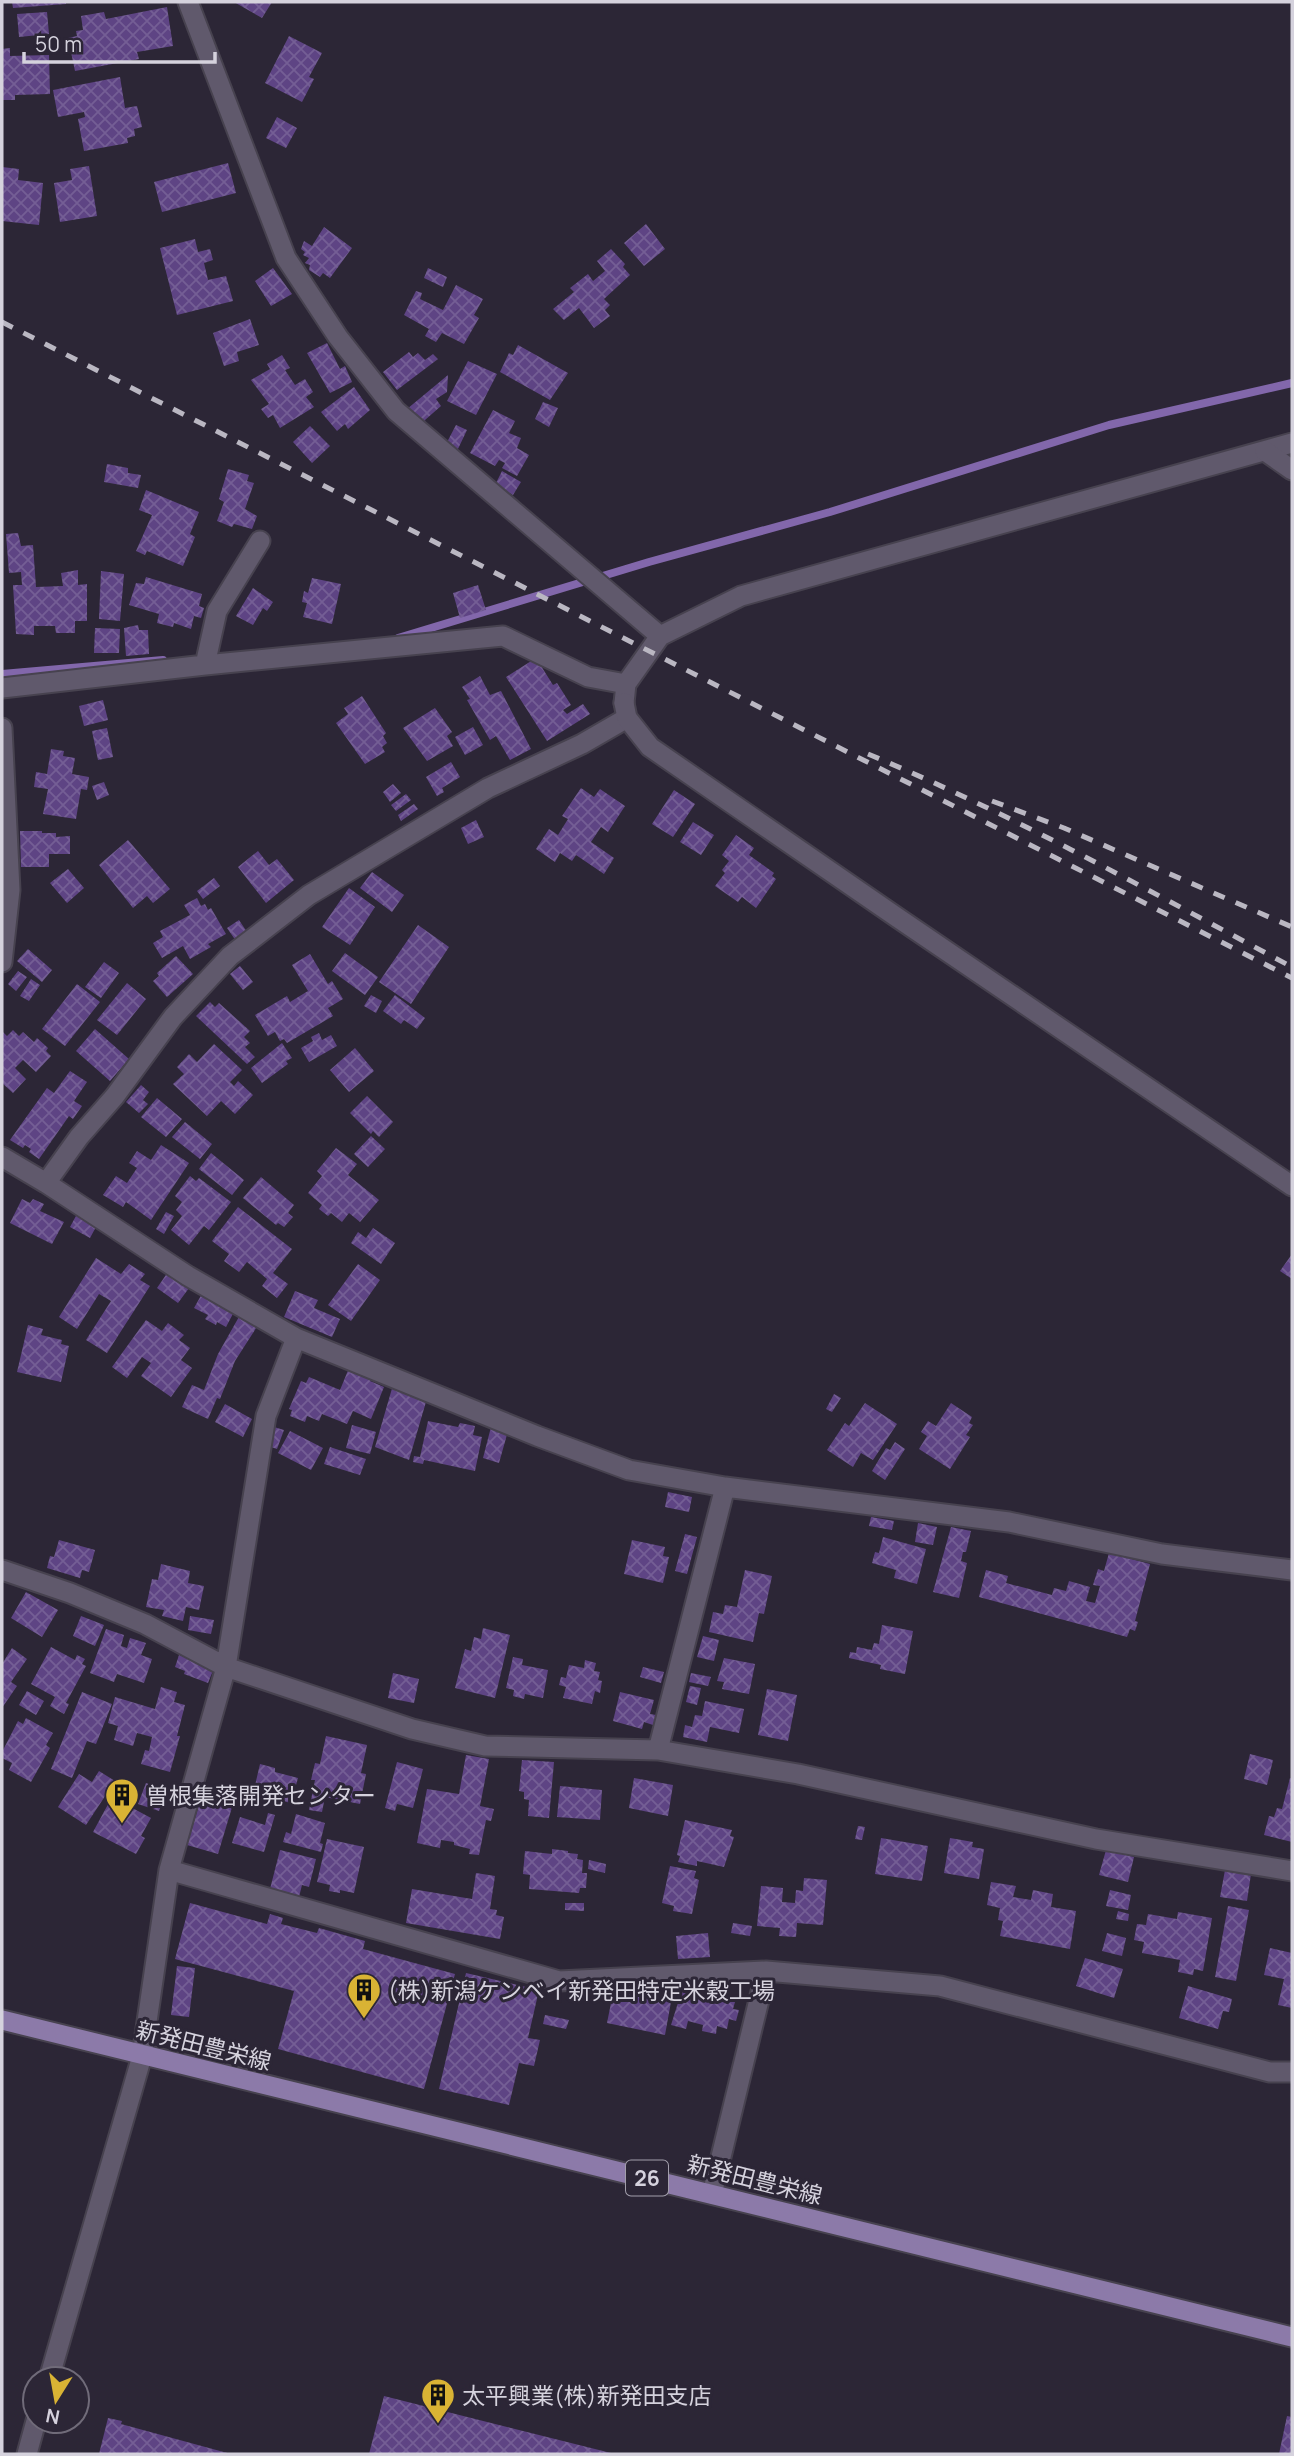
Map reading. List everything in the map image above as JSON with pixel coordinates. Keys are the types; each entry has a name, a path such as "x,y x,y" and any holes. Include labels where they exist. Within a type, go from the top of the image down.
{"main road":[{"name":"新発田豊栄線","path":"2,2020 1292,2336"}],"street":[{"path":"188,2 286,258 338,337 396,411 660,636"},
{"path":"46,1184 79,1137 115,1096 173,1017 230,956 309,895 488,788 582,744 625,701 660,636 741,596 1292,443"},
{"path":"1265,451 1292,470"},
{"path":"205,665 217,611 260,541"},
{"path":"2,688 503,636 588,677 625,701 650,747 661,755 1292,1185"},
{"path":"2,728 10,890 2,962"},
{"path":"2,1157 188,1276 296,1338 537,1436 629,1470 725,1487 1009,1522 1162,1554 1292,1570"},
{"path":"53,2365 142,2056 169,1870 226,1667 266,1416 296,1338"},
{"path":"658,1750 725,1487"},
{"path":"2,1570 70,1593 145,1624 226,1667 412,1729 485,1746 658,1750 798,1774 1096,1839 1292,1871"},
{"path":"169,1870 559,1981 766,1972 940,1986 1270,2072 1292,2072"},
{"path":"712,2194 766,1972"},
{"path":"27,2454 32,2435"}],"building":[{"path":"12,2 66,2 66,4 13,8"},
{"path":"234,2 272,2 262,18"},
{"path":"167,7 173,46 137,52 139,59 75,71 68,38 77,36 76,31 83,30 81,16 104,12 106,19"},
{"path":"47,12 49,34 19,37 17,14"},
{"path":"289,36 322,53 309,77 314,79 302,102 265,83"},
{"path":"10,48 10,56 49,55 50,94 15,95 15,100 2,100 2,49"},
{"path":"120,77 125,108 137,106 142,127 134,129 135,136 127,138 128,143 84,151 78,119 85,117 84,112 58,117 53,90"},
{"path":"277,117 297,128 286,148 266,138"},
{"path":"228,163 236,193 162,212 154,182"},
{"path":"89,166 97,216 60,222 54,183 72,180 70,169"},
{"path":"2,167 19,169 18,180 43,183 39,225 2,221"},
{"path":"646,224 665,249 644,266 624,243"},
{"path":"324,227 352,248 330,278 323,273 320,277 309,270 310,265 305,263 309,258 303,255 305,252 301,249 304,241 312,246"},
{"path":"195,239 198,252 210,249 213,260 204,263 208,280 226,276 233,301 177,315 160,248"},
{"path":"611,249 625,264 623,267 630,275 604,299 610,305 605,310 610,316 594,328 579,308 564,320 553,309 574,292 570,288 588,274 593,281 605,271 597,261"},
{"path":"273,268 292,294 271,306 255,281"},
{"path":"428,268 447,277 443,287 424,278"},
{"path":"456,285 483,299 474,315 479,318 464,344 442,333 436,342 425,336 429,329 404,315 416,291 422,293 420,299 443,310"},
{"path":"250,319 259,345 237,352 239,361 224,366 213,333"},
{"path":"327,343 340,369 345,366 352,382 330,393 307,353"},
{"path":"518,345 568,373 550,400 500,372 509,353 513,355"},
{"path":"409,352 413,357 418,353 425,360 433,354 438,359 397,390 383,372"},
{"path":"282,355 290,368 285,370 295,385 305,379 313,392 306,397 314,407 280,428 273,415 268,418 261,409 269,404 251,380 270,369 267,364"},
{"path":"468,361 497,374 476,415 447,401"},
{"path":"448,375 447,392 436,399 441,406 421,427 407,409"},
{"path":"354,387 370,410 348,429 345,424 337,431 321,412"},
{"path":"543,402 558,408 549,427 535,419"},
{"path":"493,410 515,421 509,433 521,438 517,448 529,455 517,476 502,468 505,463 499,460 495,466 470,453"},
{"path":"456,425 467,430 457,451 445,446"},
{"path":"310,426 330,446 312,463 293,442"},
{"path":"107,464 128,468 128,473 141,475 138,488 104,482"},
{"path":"228,469 249,475 247,481 254,483 245,509 257,516 252,529 234,524 232,527 217,521 224,502 219,499"},
{"path":"502,471 521,482 513,495 495,485"},
{"path":"146,490 199,512 190,534 195,537 183,566 147,551 145,555 136,551 152,515 139,510"},
{"path":"18,533 21,546 33,545 36,587 63,586 61,573 78,570 78,585 87,584 87,621 75,621 75,633 56,633 55,626 34,626 34,635 16,634 13,585 22,585 21,572 9,573 6,534"},
{"path":"101,571 124,574 120,621 99,619"},
{"path":"146,577 202,594 199,606 204,608 201,618 194,616 191,629 174,623 173,627 157,623 159,614 129,605 136,583 144,584"},
{"path":"312,578 341,584 332,624 303,617 307,603 302,602 304,591 308,593"},
{"path":"478,585 486,610 460,618 453,593"},
{"path":"253,588 273,602 267,611 263,608 253,625 236,616"},
{"path":"138,625 139,630 148,630 149,654 126,656 124,628"},
{"path":"95,628 120,629 119,653 94,653"},
{"path":"536,658 553,685 557,683 571,705 563,710 567,714 583,704 590,714 547,741 506,677"},
{"path":"480,676 490,695 501,691 531,749 510,760 496,736 490,740 462,687"},
{"path":"362,696 386,733 383,736 387,743 382,747 385,752 365,764 336,723 348,714 344,708"},
{"path":"103,700 108,720 84,726 79,706"},
{"path":"435,708 452,732 447,736 453,746 427,761 403,728"},
{"path":"473,727 483,745 465,755 455,737"},
{"path":"107,728 113,757 98,760 92,731"},
{"path":"51,749 64,751 63,756 75,758 72,774 89,777 87,790 81,789 76,819 43,814 48,789 34,787 36,772 47,774"},
{"path":"451,762 460,777 442,788 444,792 437,796 426,777"},
{"path":"104,782 109,795 97,800 92,786"},
{"path":"393,784 401,793 390,802 383,792"},
{"path":"581,788 594,797 600,789 625,806 608,832 601,827 591,842 614,858 604,874 576,855 572,861 560,853 555,862 536,849 549,829 558,835 568,819 562,816"},
{"path":"674,790 695,804 673,837 652,824"},
{"path":"406,794 411,800 396,811 391,805"},
{"path":"414,804 418,809 401,821 398,815"},
{"path":"476,820 484,837 468,844 461,828"},
{"path":"693,822 714,835 701,855 680,842"},
{"path":"20,831 56,833 56,837 70,836 70,854 49,854 49,867 21,867"},
{"path":"736,835 754,848 749,855 774,873 772,876 776,879 756,908 742,897 738,902 715,886 725,873 722,870 729,861 722,855"},
{"path":"128,840 170,889 153,903 147,896 133,908 99,865"},
{"path":"258,851 269,865 277,859 294,880 266,903 238,867"},
{"path":"68,869 84,888 67,903 50,883"},
{"path":"372,872 404,895 392,912 360,888"},
{"path":"214,878 220,886 203,899 197,891"},
{"path":"349,888 375,907 350,945 322,927"},
{"path":"197,898 201,906 205,904 208,910 211,908 226,934 208,944 211,947 190,959 183,946 162,958 153,943 163,937 160,931 190,915 184,905"},
{"path":"239,920 247,932 236,941 227,928"},
{"path":"418,925 449,947 411,1004 379,982"},
{"path":"28,949 52,970 42,982 17,961"},
{"path":"345,953 378,977 365,995 332,971"},
{"path":"310,954 328,984 332,981 343,999 328,1008 333,1016 287,1043 284,1039 280,1041 275,1032 268,1036 255,1015 287,996 290,1002 308,991 292,965"},
{"path":"176,956 193,974 167,997 153,981 159,976 157,973"},
{"path":"104,962 119,973 101,998 85,987"},
{"path":"240,966 253,982 243,990 230,974"},
{"path":"18,971 27,977 16,991 8,984"},
{"path":"31,979 40,985 29,1001 20,996"},
{"path":"127,983 146,999 117,1035 97,1020"},
{"path":"77,984 100,1002 65,1046 42,1029"},
{"path":"371,995 382,1001 376,1013 364,1006"},
{"path":"395,995 425,1018 417,1029 404,1020 401,1024 383,1011"},
{"path":"210,1002 215,1007 219,1003 250,1031 244,1037 250,1043 245,1047 255,1057 247,1064 196,1016"},
{"path":"95,1029 129,1059 110,1081 76,1051"},
{"path":"13,1030 19,1036 23,1032 34,1042 37,1038 48,1048 46,1051 51,1056 36,1072 23,1060 15,1068 26,1079 13,1093 2,1083 2,1031 7,1036"},
{"path":"319,1033 322,1040 331,1035 337,1046 309,1062 301,1048 313,1041 311,1037"},
{"path":"282,1043 292,1058 262,1083 251,1068"},
{"path":"214,1044 242,1070 230,1082 234,1086 238,1081 253,1095 235,1114 221,1101 207,1116 173,1084 184,1074 177,1067 189,1054 197,1062"},
{"path":"355,1048 374,1071 349,1092 330,1070"},
{"path":"70,1071 87,1082 74,1101 82,1106 73,1119 69,1116 39,1159 29,1152 31,1149 25,1145 23,1148 10,1140 47,1088 54,1093"},
{"path":"141,1085 149,1092 143,1100 148,1104 139,1113 126,1102"},
{"path":"367,1096 393,1122 379,1137 373,1131 371,1134 350,1113"},
{"path":"157,1098 182,1119 166,1137 141,1117"},
{"path":"185,1122 212,1144 200,1159 172,1137"},
{"path":"371,1136 385,1149 368,1167 354,1154"},
{"path":"161,1145 189,1163 151,1220 126,1202 123,1207 103,1195 116,1176 127,1183 137,1168 129,1163 137,1151 151,1160"},
{"path":"336,1148 357,1164 348,1175 379,1200 360,1222 349,1213 342,1222 331,1213 328,1216 319,1209 322,1205 308,1193 322,1176 317,1171"},
{"path":"211,1153 244,1180 232,1195 199,1169"},
{"path":"190,1176 196,1181 199,1178 231,1202 209,1230 204,1226 189,1245 171,1230 182,1216 176,1210 182,1202 175,1196"},
{"path":"261,1177 294,1205 288,1213 293,1217 284,1227 278,1223 276,1225 243,1198"},
{"path":"22,1199 30,1203 33,1199 44,1204 40,1211 64,1222 52,1244 10,1223"},
{"path":"238,1207 292,1249 273,1273 288,1284 277,1298 262,1286 267,1279 247,1262 239,1272 224,1261 229,1254 212,1241"},
{"path":"166,1212 174,1216 164,1234 156,1229"},
{"path":"77,1214 97,1225 90,1238 70,1227"},
{"path":"373,1228 395,1243 381,1264 351,1243 358,1232 366,1238"},
{"path":"1292,1254 1292,1279 1280,1271"},
{"path":"96,1258 121,1274 129,1264 145,1274 140,1280 150,1286 107,1353 86,1340 111,1301 99,1294 77,1329 59,1317"},
{"path":"358,1264 380,1280 351,1321 328,1305"},
{"path":"170,1269 192,1284 178,1303 157,1288"},
{"path":"295,1291 318,1300 314,1308 340,1319 332,1337 284,1317"},
{"path":"203,1292 235,1310 226,1327 205,1319 208,1315 194,1308"},
{"path":"240,1315 258,1325 235,1361 220,1399 217,1398 208,1419 182,1407 192,1385 204,1390 218,1354"},
{"path":"146,1320 162,1331 168,1323 184,1335 179,1340 190,1348 181,1360 192,1368 171,1397 141,1376 151,1363 142,1357 127,1378 112,1367"},
{"path":"28,1325 43,1329 41,1335 62,1340 61,1344 69,1346 61,1382 17,1372"},
{"path":"349,1368 372,1378 370,1381 384,1387 371,1419 353,1411 347,1424 322,1414 319,1421 307,1416 305,1422 290,1416 292,1410 289,1409 301,1381 306,1383 309,1377 340,1390"},
{"path":"393,1385 428,1395 409,1460 375,1447"},
{"path":"834,1394 841,1398 832,1412 826,1409"},
{"path":"865,1403 897,1424 873,1460 861,1453 853,1467 827,1450 845,1423 849,1426"},
{"path":"951,1403 972,1417 969,1423 973,1425 966,1435 970,1437 950,1469 919,1449 927,1436 921,1432 928,1421 936,1426"},
{"path":"225,1404 252,1419 243,1437 215,1422"},
{"path":"428,1421 458,1427 460,1423 475,1426 473,1435 482,1437 475,1471 424,1460 423,1464 413,1462 414,1456 420,1457"},
{"path":"352,1425 376,1432 370,1454 346,1448"},
{"path":"274,1427 284,1430 277,1449 268,1446"},
{"path":"491,1427 508,1431 499,1463 483,1458"},
{"path":"290,1431 323,1448 311,1470 278,1453"},
{"path":"895,1442 905,1449 885,1480 872,1471 886,1448 890,1450"},
{"path":"330,1447 366,1459 360,1475 324,1464"},
{"path":"668,1492 692,1497 689,1512 665,1507"},
{"path":"871,1517 894,1521 892,1530 869,1526"},
{"path":"918,1523 937,1527 933,1545 915,1542"},
{"path":"951,1527 971,1531 961,1561 967,1563 959,1598 933,1592"},
{"path":"685,1534 697,1537 687,1574 675,1571"},
{"path":"883,1537 926,1549 917,1584 894,1578 896,1570 872,1563 875,1552 879,1553"},
{"path":"59,1540 95,1550 89,1572 82,1570 80,1578 47,1568 50,1556 54,1557"},
{"path":"632,1540 665,1547 663,1556 669,1557 663,1583 624,1574"},
{"path":"1109,1553 1150,1564 1135,1621 1138,1622 1135,1631 1130,1629 1127,1637 979,1597 986,1570 1008,1576 1006,1583 1052,1595 1054,1588 1066,1591 1069,1581 1090,1587 1086,1601 1095,1603 1100,1586 1093,1585 1098,1569 1104,1571"},
{"path":"161,1564 190,1571 188,1583 204,1586 199,1610 186,1607 183,1621 162,1616 164,1610 146,1607 152,1579 158,1580"},
{"path":"745,1570 772,1576 764,1614 759,1613 753,1642 709,1632 713,1612 723,1614 725,1605 737,1607"},
{"path":"26,1592 58,1610 42,1637 11,1618"},
{"path":"81,1616 104,1625 95,1646 73,1636"},
{"path":"190,1616 214,1620 211,1634 188,1630"},
{"path":"882,1625 913,1631 905,1674 849,1658 850,1652 856,1653 857,1647 872,1650 874,1643 879,1644"},
{"path":"483,1628 510,1635 495,1698 455,1688 465,1649 471,1651 474,1637 481,1639"},
{"path":"106,1629 124,1635 121,1646 127,1648 130,1638 146,1643 141,1655 152,1659 144,1683 117,1674 114,1682 90,1673"},
{"path":"703,1636 719,1640 714,1661 697,1657"},
{"path":"51,1647 75,1660 77,1655 85,1659 82,1664 86,1666 66,1703 69,1704 64,1714 50,1706 55,1697 31,1684"},
{"path":"12,1648 27,1659 11,1682 17,1686 2,1708 2,1664"},
{"path":"179,1655 214,1668 208,1683 184,1674 185,1671 175,1667"},
{"path":"513,1657 523,1659 522,1665 548,1670 543,1698 525,1694 524,1699 513,1696 514,1690 506,1688"},
{"path":"724,1658 755,1664 749,1694 722,1689 724,1682 717,1681"},
{"path":"585,1660 596,1663 594,1671 600,1672 598,1680 602,1681 600,1693 595,1691 592,1704 563,1698 566,1687 559,1685 561,1677 566,1678 569,1665 584,1668"},
{"path":"643,1667 664,1672 661,1683 640,1677"},
{"path":"393,1673 419,1679 414,1703 388,1698"},
{"path":"691,1673 711,1677 708,1686 689,1682"},
{"path":"690,1686 701,1688 697,1705 686,1702"},
{"path":"161,1687 177,1692 174,1702 185,1705 170,1772 141,1764 145,1750 149,1751 152,1737 137,1733 133,1746 114,1740 118,1726 108,1723 115,1697 155,1709"},
{"path":"767,1689 797,1695 788,1741 758,1735"},
{"path":"27,1691 44,1701 36,1715 19,1705"},
{"path":"82,1692 112,1704 96,1744 87,1741 72,1778 51,1769"},
{"path":"620,1692 654,1700 650,1714 656,1715 653,1725 644,1722 642,1729 613,1721"},
{"path":"705,1701 744,1709 739,1733 710,1727 707,1742 683,1737 685,1725 692,1727 695,1715 702,1716"},
{"path":"26,1718 53,1733 46,1745 50,1748 31,1782 9,1770 12,1763 2,1758 2,1752 18,1721 23,1724"},
{"path":"326,1736 367,1745 361,1773 366,1774 360,1804 325,1797 322,1812 309,1810 315,1780 311,1780 315,1763 320,1764"},
{"path":"1250,1754 1273,1760 1267,1785 1244,1779"},
{"path":"466,1755 489,1759 480,1806 494,1809 491,1821 486,1820 479,1855 469,1854 470,1849 454,1845 454,1842 441,1840 440,1848 417,1843 427,1789 459,1794"},
{"path":"522,1760 554,1762 549,1818 528,1816 529,1800 524,1799 524,1792 519,1791"},
{"path":"397,1762 423,1769 413,1808 397,1804 395,1811 385,1808"},
{"path":"260,1764 275,1768 275,1772 298,1778 291,1803 253,1794"},
{"path":"99,1771 115,1781 86,1825 58,1807 79,1774 92,1782"},
{"path":"634,1778 673,1785 668,1816 629,1808"},
{"path":"1290,1778 1292,1842 1264,1835 1269,1816 1274,1817 1277,1808 1282,1809"},
{"path":"146,1783 167,1790 159,1811 138,1804"},
{"path":"560,1786 602,1790 600,1820 557,1817"},
{"path":"240,1793 253,1797 250,1804 237,1800"},
{"path":"202,1795 233,1804 218,1854 187,1845"},
{"name":"曽根集落開発センター","path":"112,1797 151,1818 141,1836 145,1838 136,1854 93,1832"},
{"path":"268,1813 275,1815 264,1852 232,1843 240,1817 265,1825"},
{"path":"296,1814 325,1823 320,1843 323,1844 321,1852 283,1842 286,1832 291,1834"},
{"path":"685,1820 732,1830 730,1836 734,1837 724,1867 697,1861 697,1866 678,1862 680,1856 677,1855"},
{"path":"858,1826 865,1827 862,1840 855,1839"},
{"path":"881,1838 928,1846 922,1881 875,1874"},
{"path":"950,1838 973,1842 972,1847 984,1849 979,1879 944,1873"},
{"path":"327,1839 364,1847 354,1893 329,1891 330,1885 317,1882"},
{"path":"552,1849 578,1854 577,1859 583,1860 582,1873 587,1873 586,1888 580,1888 579,1893 529,1889 530,1875 523,1874 525,1851 552,1854"},
{"path":"280,1850 316,1859 309,1887 302,1885 299,1897 270,1889"},
{"path":"1106,1850 1134,1857 1128,1882 1099,1875"},
{"path":"589,1860 606,1864 605,1873 588,1869"},
{"path":"670,1866 696,1871 694,1878 699,1880 692,1914 673,1911 674,1906 662,1903"},
{"path":"1225,1870 1251,1874 1247,1901 1220,1897"},
{"path":"476,1873 495,1876 490,1909 497,1910 496,1915 504,1917 500,1939 406,1923 412,1889 472,1899"},
{"path":"804,1878 827,1880 823,1925 797,1923 796,1937 779,1936 780,1928 757,1926 761,1886 783,1888 782,1902 795,1903 796,1890 803,1891"},
{"path":"991,1882 1016,1886 1013,1897 1031,1900 1033,1890 1053,1894 1051,1907 1076,1911 1070,1949 1000,1936 1003,1921 998,1920 1000,1908 987,1905"},
{"path":"1110,1890 1131,1895 1128,1910 1106,1906"},
{"name":"(株)新潟ケンベイ新発田特定米穀工場","path":"190,1903 267,1924 270,1914 283,1918 281,1924 317,1933 319,1928 365,1941 363,1949 455,1974 424,2089 278,2049 294,1991 175,1959"},
{"path":"565,1903 584,1903 584,1911 565,1910"},
{"path":"1228,1906 1249,1910 1236,1981 1215,1977"},
{"path":"1118,1911 1129,1914 1128,1921 1116,1919"},
{"path":"1178,1912 1212,1918 1203,1971 1194,1969 1193,1975 1178,1972 1180,1960 1142,1953 1144,1942 1134,1940 1137,1924 1146,1925 1148,1914 1177,1919"},
{"path":"733,1923 752,1926 750,1936 731,1933"},
{"path":"708,1933 710,1957 678,1959 676,1936"},
{"path":"1107,1933 1126,1938 1122,1956 1102,1951"},
{"path":"1270,1948 1292,1953 1292,2008 1278,2005 1284,1979 1264,1975"},
{"path":"1085,1958 1123,1969 1114,1998 1076,1986"},
{"path":"177,1966 195,1968 189,2017 171,2015"},
{"path":"466,1973 539,1990 528,2038 540,2040 534,2066 519,2063 509,2105 439,2089"},
{"path":"1188,1986 1232,1999 1229,2012 1223,2011 1218,2029 1179,2018"},
{"path":"630,1988 644,1991 643,1996 671,2002 665,2035 607,2023 612,1998 627,2001"},
{"path":"682,1990 735,2002 733,2009 739,2010 736,2021 729,2019 727,2029 717,2026 716,2034 702,2031 703,2025 688,2021 686,2029 671,2025"},
{"path":"545,2015 569,2020 566,2029 543,2024"},
{"name":"太平興業(株)新発田支店","path":"384,2396 611,2453 611,2454 369,2454"},
{"path":"1287,2416 1292,2417 1292,2454 1279,2454"},
{"path":"108,2418 122,2421 121,2424 231,2454 99,2454"}],"waterway":[{"path":"398,638 649,562 830,512 1109,425 1292,383"},
{"path":"2,674 163,660"}],"railway":[{"path":"2,322 1292,978"},
{"path":"868,754 1030,829 1292,967"},
{"path":"992,801 1064,828 1292,927"}],"place":[{"name":"曽根集落開発センター","path":"122,1825"},
{"name":"(株)新潟ケンベイ新発田特定米穀工場","path":"364,2020"},
{"name":"太平興業(株)新発田支店","path":"438,2425"}]}
